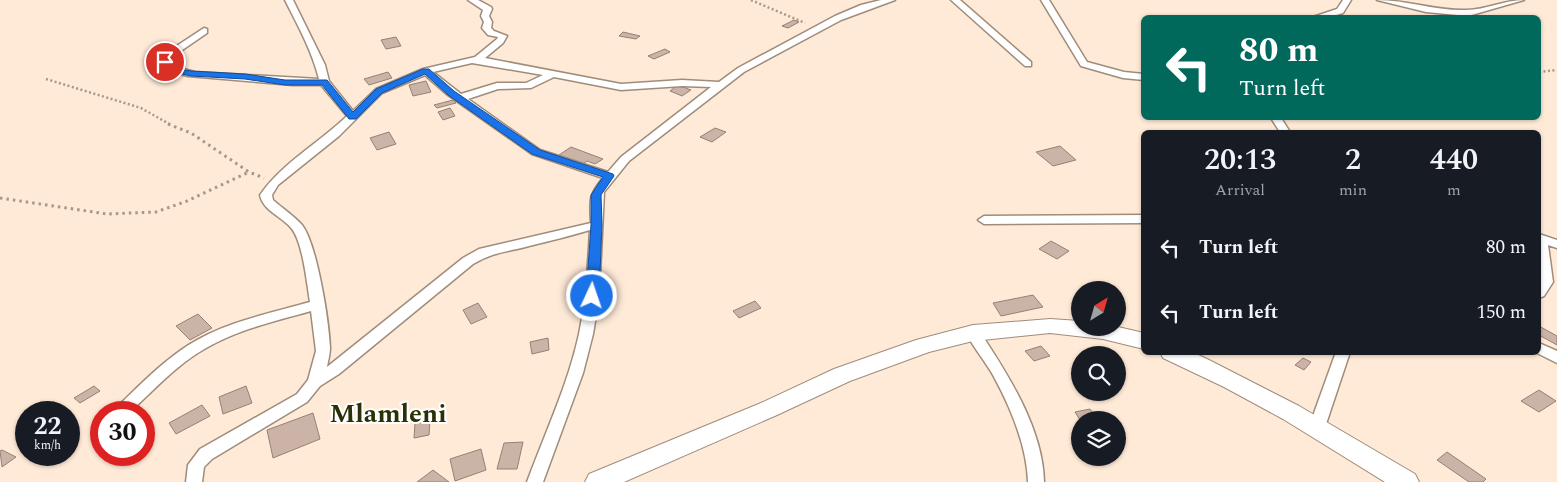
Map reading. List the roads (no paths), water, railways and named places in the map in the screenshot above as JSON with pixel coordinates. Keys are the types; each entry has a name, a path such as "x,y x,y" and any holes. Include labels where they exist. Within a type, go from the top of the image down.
{"main road":[{"path":"598,482 842,375 924,346 973,333 1050,326 1103,331 1141,340"},
{"path":"1177,355 1224,377 1317,427 1406,482"}],"street":[{"path":"289,0 320,65 324,82 353,117"},
{"path":"472,0 488,9 485,16 488,22 486,28 491,32 504,36 478,60"},
{"path":"535,482 576,374 586,334 592,296 597,225 596,195 609,176 625,159 720,85 755,62 866,4 891,0"},
{"path":"955,0 1028,64"},
{"path":"1045,0 1084,64 1123,75 1141,77"},
{"path":"1325,15 1340,11 1347,0"},
{"path":"1381,0 1426,9 1468,13 1520,0"},
{"path":"204,31 172,53 165,62 166,66 191,74 245,77 285,83 324,82"},
{"path":"315,382 323,351 322,331 309,260 297,227 267,202 266,196 274,183 353,117 379,91 426,71 478,60 622,87 682,83 720,85"},
{"path":"426,71 451,93 536,152 609,176"},
{"path":"460,98 497,86 528,86 554,73"},
{"path":"984,220 1141,219"},
{"path":"194,482 196,464 206,454 302,398 315,382 334,370 483,252 526,244 597,225"},
{"path":"1541,238 1557,244"},
{"path":"1541,245 1546,282 1541,290"},
{"path":"133,401 167,369 200,344 231,330 316,305"},
{"path":"973,333 1001,376 1021,424 1039,479"},
{"path":"1541,349 1557,358"},
{"path":"1317,427 1342,355"}],"district":[{"name":"Mlamleni","path":"388,414"}]}
